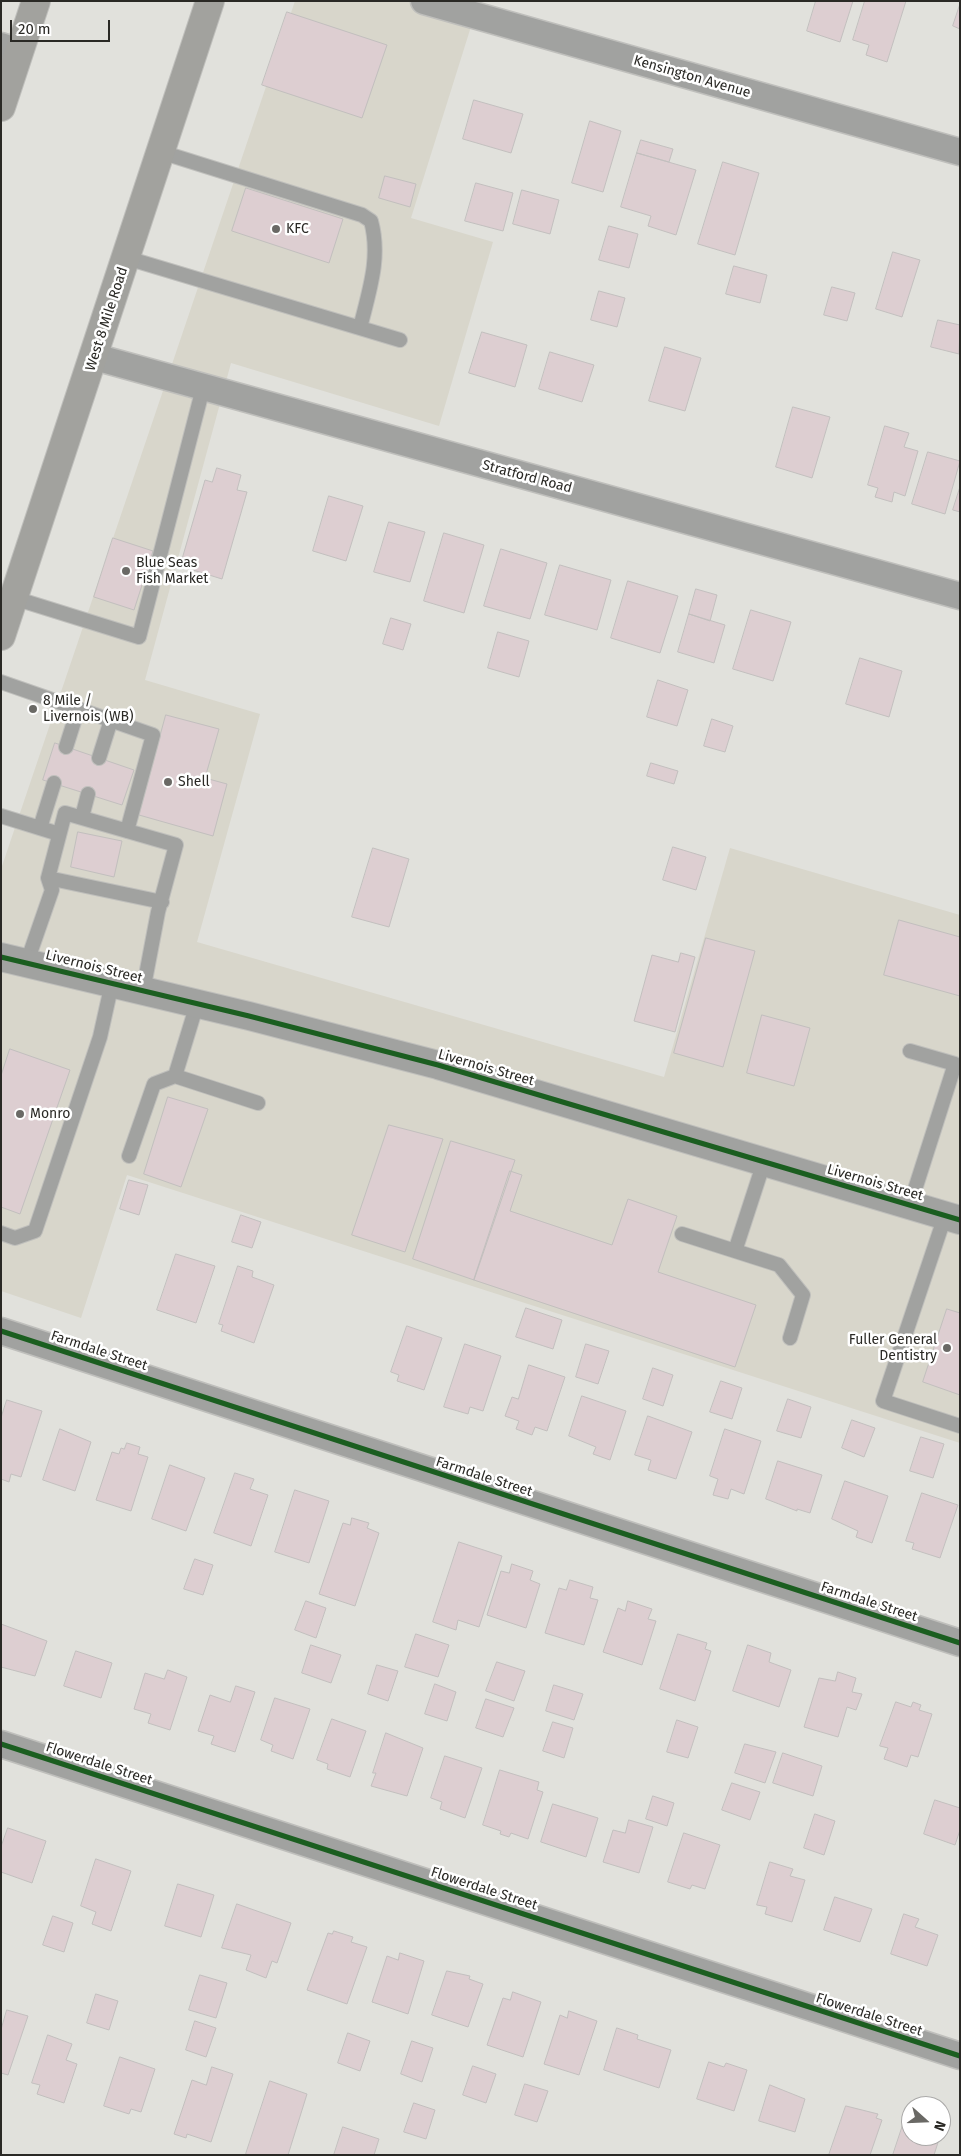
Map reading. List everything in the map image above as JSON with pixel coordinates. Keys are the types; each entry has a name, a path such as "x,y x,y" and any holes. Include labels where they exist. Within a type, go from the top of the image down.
{"highway":[{"path":"1,107 10,49 36,1"},
{"name":"West 8 Mile Road","path":"1,636 95,357 210,1"}],"street":[{"name":"Kensington Avenue","path":"424,1 960,152"},
{"name":"Stratford Road","path":"95,357 960,596"},
{"name":"Livernois Street","path":"14,960 438,1065 952,1218"},
{"name":"Farmdale Street","path":"1,1331 960,1643"},
{"name":"Flowerdale Street","path":"1,1744 960,2056"}],"lane":[{"path":"161,152 345,210 371,221 376,244 374,271 360,328"},
{"path":"127,258 400,340"},
{"path":"14,598 139,637 203,388"},
{"path":"1,682 153,735 127,831"},
{"path":"66,747 78,709"},
{"path":"99,758 111,720"},
{"path":"40,828 54,784"},
{"path":"82,817 88,794"},
{"path":"14,960 52,890 48,878 65,813 82,817 176,845 143,991"},
{"path":"1,816 59,834"},
{"path":"48,878 162,902"},
{"path":"1,1233 15,1238 35,1231 100,1037 112,983"},
{"path":"175,1076 197,1004"},
{"path":"910,1051 955,1064 910,1205"},
{"path":"128,1156 154,1084 175,1076 258,1103"},
{"path":"735,1251 764,1162"},
{"path":"952,1218 883,1401 960,1426"},
{"path":"682,1234 779,1265 802,1295 790,1338"}],"shaded area":[{"path":"295,1 479,1 411,218 493,242 439,426 231,363 145,680 260,714 197,942 664,1077 730,848 960,915 960,1443 127,1175 81,1318 1,1291 1,869"}],"building":[{"path":"816,1 853,1 840,42 807,31"},
{"path":"865,1 906,1 887,62 866,55 869,45 853,40"},
{"path":"960,4 960,29 953,26"},
{"path":"287,12 387,45 362,118 262,85"},
{"path":"474,100 523,114 511,153 463,139"},
{"path":"590,121 621,131 603,192 572,183"},
{"path":"641,140 673,149 669,162 637,153"},
{"path":"637,153 696,170 676,235 648,226 651,216 621,207"},
{"path":"723,162 759,173 735,255 698,244"},
{"path":"385,176 416,184 410,207 379,198"},
{"path":"476,183 513,193 503,231 465,221"},
{"path":"246,188 343,219 329,263 232,231"},
{"path":"522,190 559,200 550,234 513,224"},
{"path":"609,226 638,234 629,268 599,260"},
{"path":"893,252 920,260 902,317 876,309"},
{"path":"734,266 767,275 760,303 726,294"},
{"path":"832,287 855,293 847,321 824,315"},
{"path":"599,291 625,298 617,327 591,320"},
{"path":"938,320 960,325 959,354 931,347"},
{"path":"482,332 527,345 515,387 469,373"},
{"path":"665,347 701,358 685,411 649,401"},
{"path":"550,352 594,365 582,402 539,389"},
{"path":"793,407 830,417 812,478 776,467"},
{"path":"885,426 909,433 904,447 918,451 905,496 894,492 892,502 875,497 878,488 868,485"},
{"path":"928,452 960,461 945,514 912,504"},
{"path":"217,468 241,475 237,490 247,492 222,579 180,566 205,480 212,482"},
{"path":"960,487 960,512 953,510"},
{"path":"329,496 363,506 346,561 313,551"},
{"path":"389,522 425,532 410,582 374,572"},
{"path":"444,533 484,545 464,613 424,601"},
{"path":"113,538 153,551 134,610 94,597"},
{"path":"501,549 547,563 530,619 484,606"},
{"path":"560,565 611,580 597,630 545,615"},
{"path":"628,581 678,596 660,653 611,638"},
{"path":"696,589 717,595 710,621 689,614"},
{"path":"751,610 791,622 773,681 733,669"},
{"path":"689,614 725,625 714,663 678,652"},
{"path":"391,618 411,624 403,650 383,644"},
{"path":"498,632 529,641 519,677 488,668"},
{"path":"860,658 902,671 889,717 846,704"},
{"path":"658,680 688,690 677,726 647,717"},
{"path":"166,715 219,729 205,778 227,784 213,836 139,815"},
{"path":"712,719 733,726 725,752 704,746"},
{"path":"55,743 134,770 122,805 43,780"},
{"path":"651,763 678,771 674,784 647,776"},
{"path":"78,832 122,841 114,877 71,867"},
{"path":"673,847 706,857 696,890 663,880"},
{"path":"373,848 409,859 389,927 352,917"},
{"path":"899,920 960,937 960,996 884,975"},
{"path":"706,938 755,951 723,1067 674,1053"},
{"path":"681,953 695,957 675,1032 634,1021 652,955 678,962"},
{"path":"762,1015 810,1028 794,1086 747,1073"},
{"path":"10,1049 70,1070 20,1214 1,1207 1,1076"},
{"path":"168,1097 208,1109 181,1187 144,1174"},
{"path":"389,1125 443,1139 405,1252 352,1235"},
{"path":"451,1141 515,1160 474,1280 413,1259"},
{"path":"510,1171 522,1175 510,1211 612,1245 628,1199 677,1216 658,1272 756,1305 735,1367 474,1280"},
{"path":"129,1180 148,1185 139,1215 120,1209"},
{"path":"241,1215 261,1222 252,1248 232,1242"},
{"path":"176,1254 215,1266 196,1323 157,1310"},
{"path":"238,1266 253,1271 252,1277 274,1285 254,1343 221,1331 223,1325 219,1324"},
{"path":"526,1308 562,1320 553,1349 516,1337"},
{"name":"Fuller General Dentistry","path":"947,1309 960,1313 960,1395 923,1382"},
{"path":"407,1326 442,1338 424,1390 397,1381 399,1375 391,1372"},
{"path":"465,1344 501,1356 483,1411 470,1407 468,1414 444,1407"},
{"path":"586,1344 609,1351 598,1384 576,1377"},
{"path":"529,1365 565,1377 547,1431 535,1427 532,1435 516,1429 519,1421 505,1416 512,1397 518,1399"},
{"path":"653,1368 673,1375 663,1406 643,1399"},
{"path":"721,1381 742,1388 732,1419 710,1412"},
{"path":"582,1396 626,1411 610,1460 593,1454 596,1447 569,1436"},
{"path":"788,1399 811,1407 801,1438 777,1431"},
{"path":"7,1400 42,1411 21,1477 11,1474 9,1482 1,1479 1,1418"},
{"path":"648,1416 692,1432 676,1479 648,1470 651,1460 635,1455"},
{"path":"852,1420 875,1428 864,1457 842,1448"},
{"path":"60,1429 91,1442 75,1491 43,1480"},
{"path":"725,1429 761,1441 744,1494 731,1489 728,1499 713,1495 718,1479 710,1476"},
{"path":"921,1437 944,1444 933,1478 910,1471"},
{"path":"127,1443 140,1447 138,1454 148,1457 131,1511 96,1500 112,1452 119,1454 121,1448 124,1449"},
{"path":"778,1461 822,1475 810,1513 797,1509 797,1511 766,1499"},
{"path":"170,1465 205,1478 186,1531 152,1519"},
{"path":"235,1473 254,1479 250,1489 268,1495 251,1546 214,1533"},
{"path":"845,1481 888,1496 872,1543 856,1537 858,1531 832,1519"},
{"path":"295,1490 329,1501 309,1563 275,1552"},
{"path":"922,1493 958,1505 940,1558 912,1549 914,1543 906,1541"},
{"path":"352,1518 369,1523 367,1528 379,1533 355,1606 319,1594 343,1523 350,1525"},
{"path":"459,1542 502,1556 479,1627 458,1620 456,1630 433,1622"},
{"path":"195,1559 213,1565 203,1595 184,1589"},
{"path":"512,1564 533,1571 530,1580 540,1584 526,1628 487,1615 501,1571 509,1573"},
{"path":"570,1580 593,1587 590,1598 598,1600 584,1645 545,1633 559,1588 566,1590"},
{"path":"306,1601 326,1608 316,1638 295,1630"},
{"path":"628,1601 652,1609 648,1619 656,1621 642,1665 603,1652 618,1608 625,1611"},
{"path":"1,1624 47,1641 35,1676 1,1667"},
{"path":"416,1634 449,1645 438,1677 405,1667"},
{"path":"678,1634 707,1643 705,1649 711,1651 695,1701 660,1689"},
{"path":"311,1645 341,1655 331,1683 302,1673"},
{"path":"748,1645 771,1653 769,1662 791,1670 779,1707 733,1691"},
{"path":"76,1651 112,1663 101,1698 64,1686"},
{"path":"497,1662 525,1671 514,1701 486,1691"},
{"path":"377,1665 398,1671 388,1701 368,1694"},
{"path":"168,1670 187,1677 170,1730 148,1723 151,1714 134,1709 145,1673 164,1679"},
{"path":"838,1672 856,1678 852,1692 862,1694 856,1710 847,1707 838,1737 804,1727 819,1678 835,1681"},
{"path":"435,1684 456,1692 447,1721 425,1714"},
{"path":"554,1685 583,1694 574,1720 546,1711"},
{"path":"236,1686 255,1692 235,1752 211,1744 214,1736 198,1731 210,1695 230,1702"},
{"path":"275,1698 310,1709 293,1759 271,1751 273,1745 261,1740"},
{"path":"486,1699 514,1708 503,1737 476,1728"},
{"path":"896,1702 911,1707 913,1702 921,1705 919,1710 932,1714 918,1757 911,1755 907,1767 884,1759 888,1748 880,1746"},
{"path":"332,1719 366,1731 350,1777 327,1769 328,1764 317,1760"},
{"path":"677,1720 698,1727 688,1758 667,1752"},
{"path":"553,1722 573,1728 564,1758 543,1751"},
{"path":"386,1733 423,1748 407,1796 371,1786 376,1773 373,1773"},
{"path":"745,1744 776,1752 765,1783 735,1773"},
{"path":"783,1753 822,1766 813,1796 773,1783"},
{"path":"445,1756 482,1768 465,1818 440,1809 442,1802 431,1798"},
{"path":"500,1770 539,1782 537,1790 543,1792 528,1839 511,1833 509,1837 500,1834 501,1831 483,1825"},
{"path":"732,1783 760,1792 750,1820 722,1810"},
{"path":"653,1796 674,1803 667,1826 646,1819"},
{"path":"935,1800 960,1808 960,1830 955,1845 924,1834"},
{"path":"553,1804 598,1818 586,1857 541,1842"},
{"path":"815,1814 835,1821 824,1855 804,1848"},
{"path":"629,1820 653,1827 639,1873 603,1862 613,1830 625,1833"},
{"path":"8,1828 46,1841 32,1883 1,1872 1,1847"},
{"path":"684,1833 720,1845 705,1889 692,1885 690,1889 668,1882"},
{"path":"96,1859 131,1871 111,1931 92,1924 96,1912 81,1906"},
{"path":"770,1862 793,1869 790,1876 805,1880 792,1922 765,1914 767,1907 757,1905"},
{"path":"178,1884 214,1895 201,1937 165,1926"},
{"path":"835,1897 872,1909 860,1942 824,1930"},
{"path":"237,1904 291,1923 277,1963 272,1961 266,1978 246,1970 251,1955 222,1948"},
{"path":"904,1914 919,1919 915,1927 938,1935 927,1966 891,1954"},
{"path":"53,1916 73,1923 64,1952 43,1945"},
{"path":"334,1931 353,1937 351,1942 367,1947 347,2004 307,1990 328,1933 332,1934"},
{"path":"400,1953 424,1961 408,2014 372,2002 387,1956 398,1960"},
{"path":"447,1971 470,1976 469,1979 483,1984 468,2027 432,2015"},
{"path":"200,1975 227,1983 216,2018 189,2010"},
{"path":"513,1992 541,2002 523,2057 487,2045 503,1998 510,2000"},
{"path":"96,1994 118,2001 109,2030 87,2023"},
{"path":"7,2010 28,2016 8,2075 1,2073 1,2030"},
{"path":"569,2011 597,2021 579,2075 544,2064 560,2015 567,2018"},
{"path":"195,2021 216,2028 206,2057 186,2050"},
{"path":"617,2028 638,2035 637,2039 671,2050 659,2088 604,2070"},
{"path":"348,2033 370,2041 360,2071 338,2063"},
{"path":"48,2035 72,2044 66,2060 77,2064 64,2103 37,2094 40,2085 32,2083"},
{"path":"412,2041 433,2048 422,2082 401,2074"},
{"path":"120,2057 155,2069 141,2112 131,2109 129,2114 104,2106"},
{"path":"709,2062 724,2067 726,2063 747,2070 734,2111 697,2099"},
{"path":"473,2066 496,2074 486,2103 463,2095"},
{"path":"212,2067 233,2074 211,2142 187,2134 186,2138 174,2134 192,2080 206,2085"},
{"path":"270,2081 307,2094 288,2155 248,2155 246,2154"},
{"path":"525,2084 548,2091 537,2122 515,2115"},
{"path":"770,2085 805,2099 795,2132 759,2121"},
{"path":"414,2103 435,2110 426,2139 404,2132"},
{"path":"846,2106 878,2114 876,2118 882,2120 870,2155 829,2155"},
{"path":"343,2127 379,2139 374,2155 334,2155"},
{"path":"901,2131 901,2146 937,2146 934,2155 893,2155"}],"cycle path":[{"path":"1,957 249,1016 438,1065 960,1220"},
{"path":"1,1331 960,1643"},
{"path":"1,1744 960,2056"}],"place":[{"name":"KFC","path":"276,229"},
{"name":"Blue Seas Fish Market","path":"126,571"},
{"name":"8 Mile / Livernois (WB)","path":"33,709"},
{"name":"Shell","path":"168,782"},
{"name":"Monro","path":"20,1114"},
{"name":"Fuller General Dentistry","path":"947,1348"}]}
